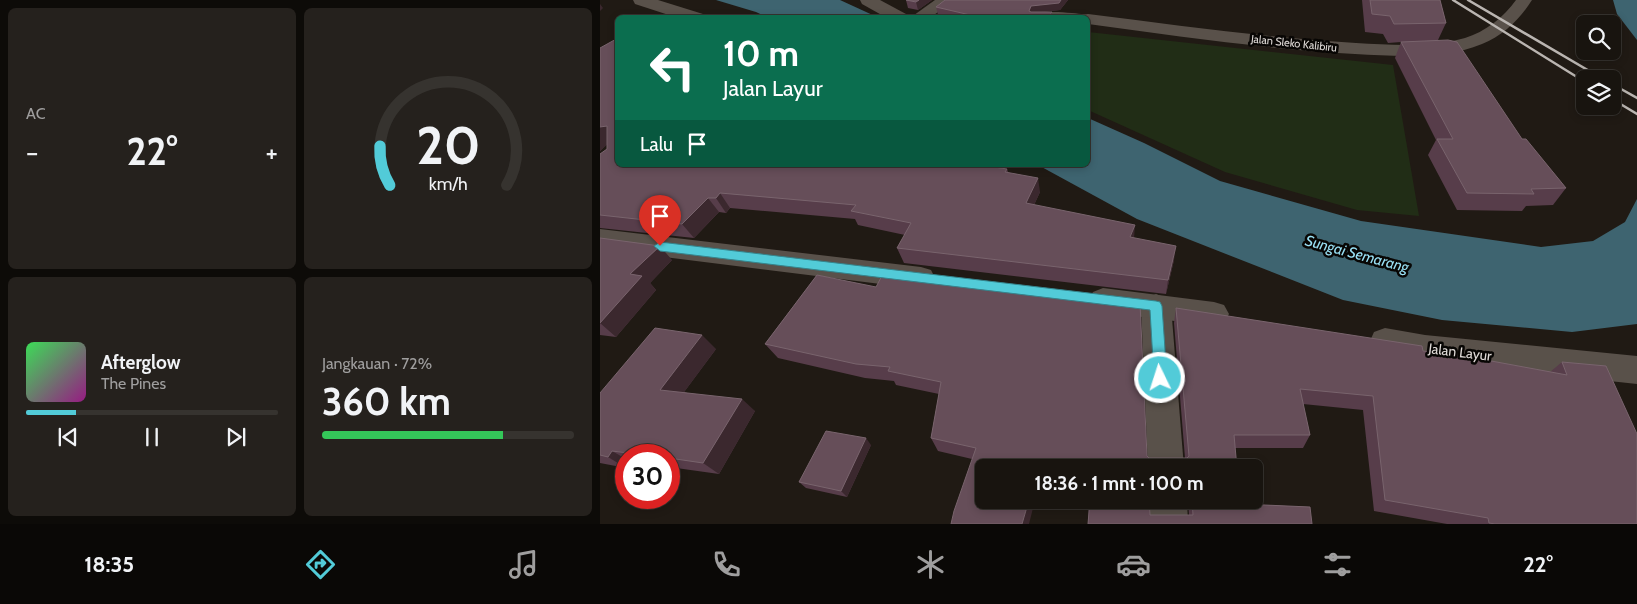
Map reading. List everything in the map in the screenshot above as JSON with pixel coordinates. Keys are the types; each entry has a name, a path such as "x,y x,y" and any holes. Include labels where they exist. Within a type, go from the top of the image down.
{"street":[{"path":"641,0 688,15"},
{"path":"869,0 895,15"},
{"path":"923,15 946,0"},
{"name":"Jalan Sleko Kalibiru","path":"1090,19 1313,46 1397,50 1438,49 1470,42 1497,28 1518,10 1524,0"},
{"path":"600,239 948,281"},
{"path":"1076,296 1237,318"},
{"path":"1156,306 1165,459"},
{"name":"Jalan Layur","path":"1361,337 1607,381 1637,370"},
{"path":"1168,509 1169,524"}],"green space":[{"path":"1090,32 1393,65 1419,216 1357,210 1225,172 1090,111"}],"water":[{"path":"716,0 840,0 873,15 763,15"},
{"path":"1613,0 1637,0 1637,40 1621,19 1621,15 1617,14"},
{"name":"Sungai Semarang","path":"1090,119 1144,143 1220,181 1361,221 1541,247 1593,241 1625,222 1637,199 1637,324 1572,332 1442,320 1343,300 1137,219 1042,167 1090,167"}],"building":[{"path":"945,0 1061,0 1059,3 1031,6 1029,11 1052,12 1050,15 970,15 936,7"},
{"path":"1370,0 1440,0 1446,23 1394,24 1390,16 1372,14"},
{"path":"615,40 615,167 994,167 1007,169 1005,172 1038,178 1026,203 1135,225 1130,237 1176,246 1168,280 897,248 911,223 851,211 856,205 720,193 716,198 708,198 682,224 600,215 600,154 607,149 607,126 600,127 600,48"},
{"path":"1448,40 1457,42 1522,139 1526,139 1566,188 1531,189 1534,194 1467,193 1437,139 1453,139 1401,42"},
{"path":"600,238 660,246 630,274 642,276 600,323"},
{"path":"884,272 1140,303 1147,456 1149,458 1187,458 1189,456 1176,308 1422,346 1423,351 1475,358 1567,375 1562,362 1606,366 1637,434 1637,524 1495,524 1489,523 1488,518 1385,500 1373,396 1300,389 1310,435 1234,435 1236,459 975,459 975,509 1026,509 1022,524 951,524 976,448 931,438 941,382 888,371 890,367 856,364 765,344 817,275 876,287"},
{"path":"655,328 702,335 660,390 742,399 703,463 680,460 680,444 615,444 615,451 612,451 608,457 600,455 600,393"},
{"path":"826,431 866,438 841,491 799,482"},
{"path":"1263,505 1310,507 1312,524 1088,524 1089,509 1150,509 1150,515 1193,515 1193,509 1263,509"}],"railway":[{"path":"1453,0 1576,76"},
{"path":"1468,0 1588,70"},
{"path":"1621,89 1637,98"},
{"path":"1621,104 1637,114"}],"route":[{"path":"660,246 1156,306 1160,378"}]}
